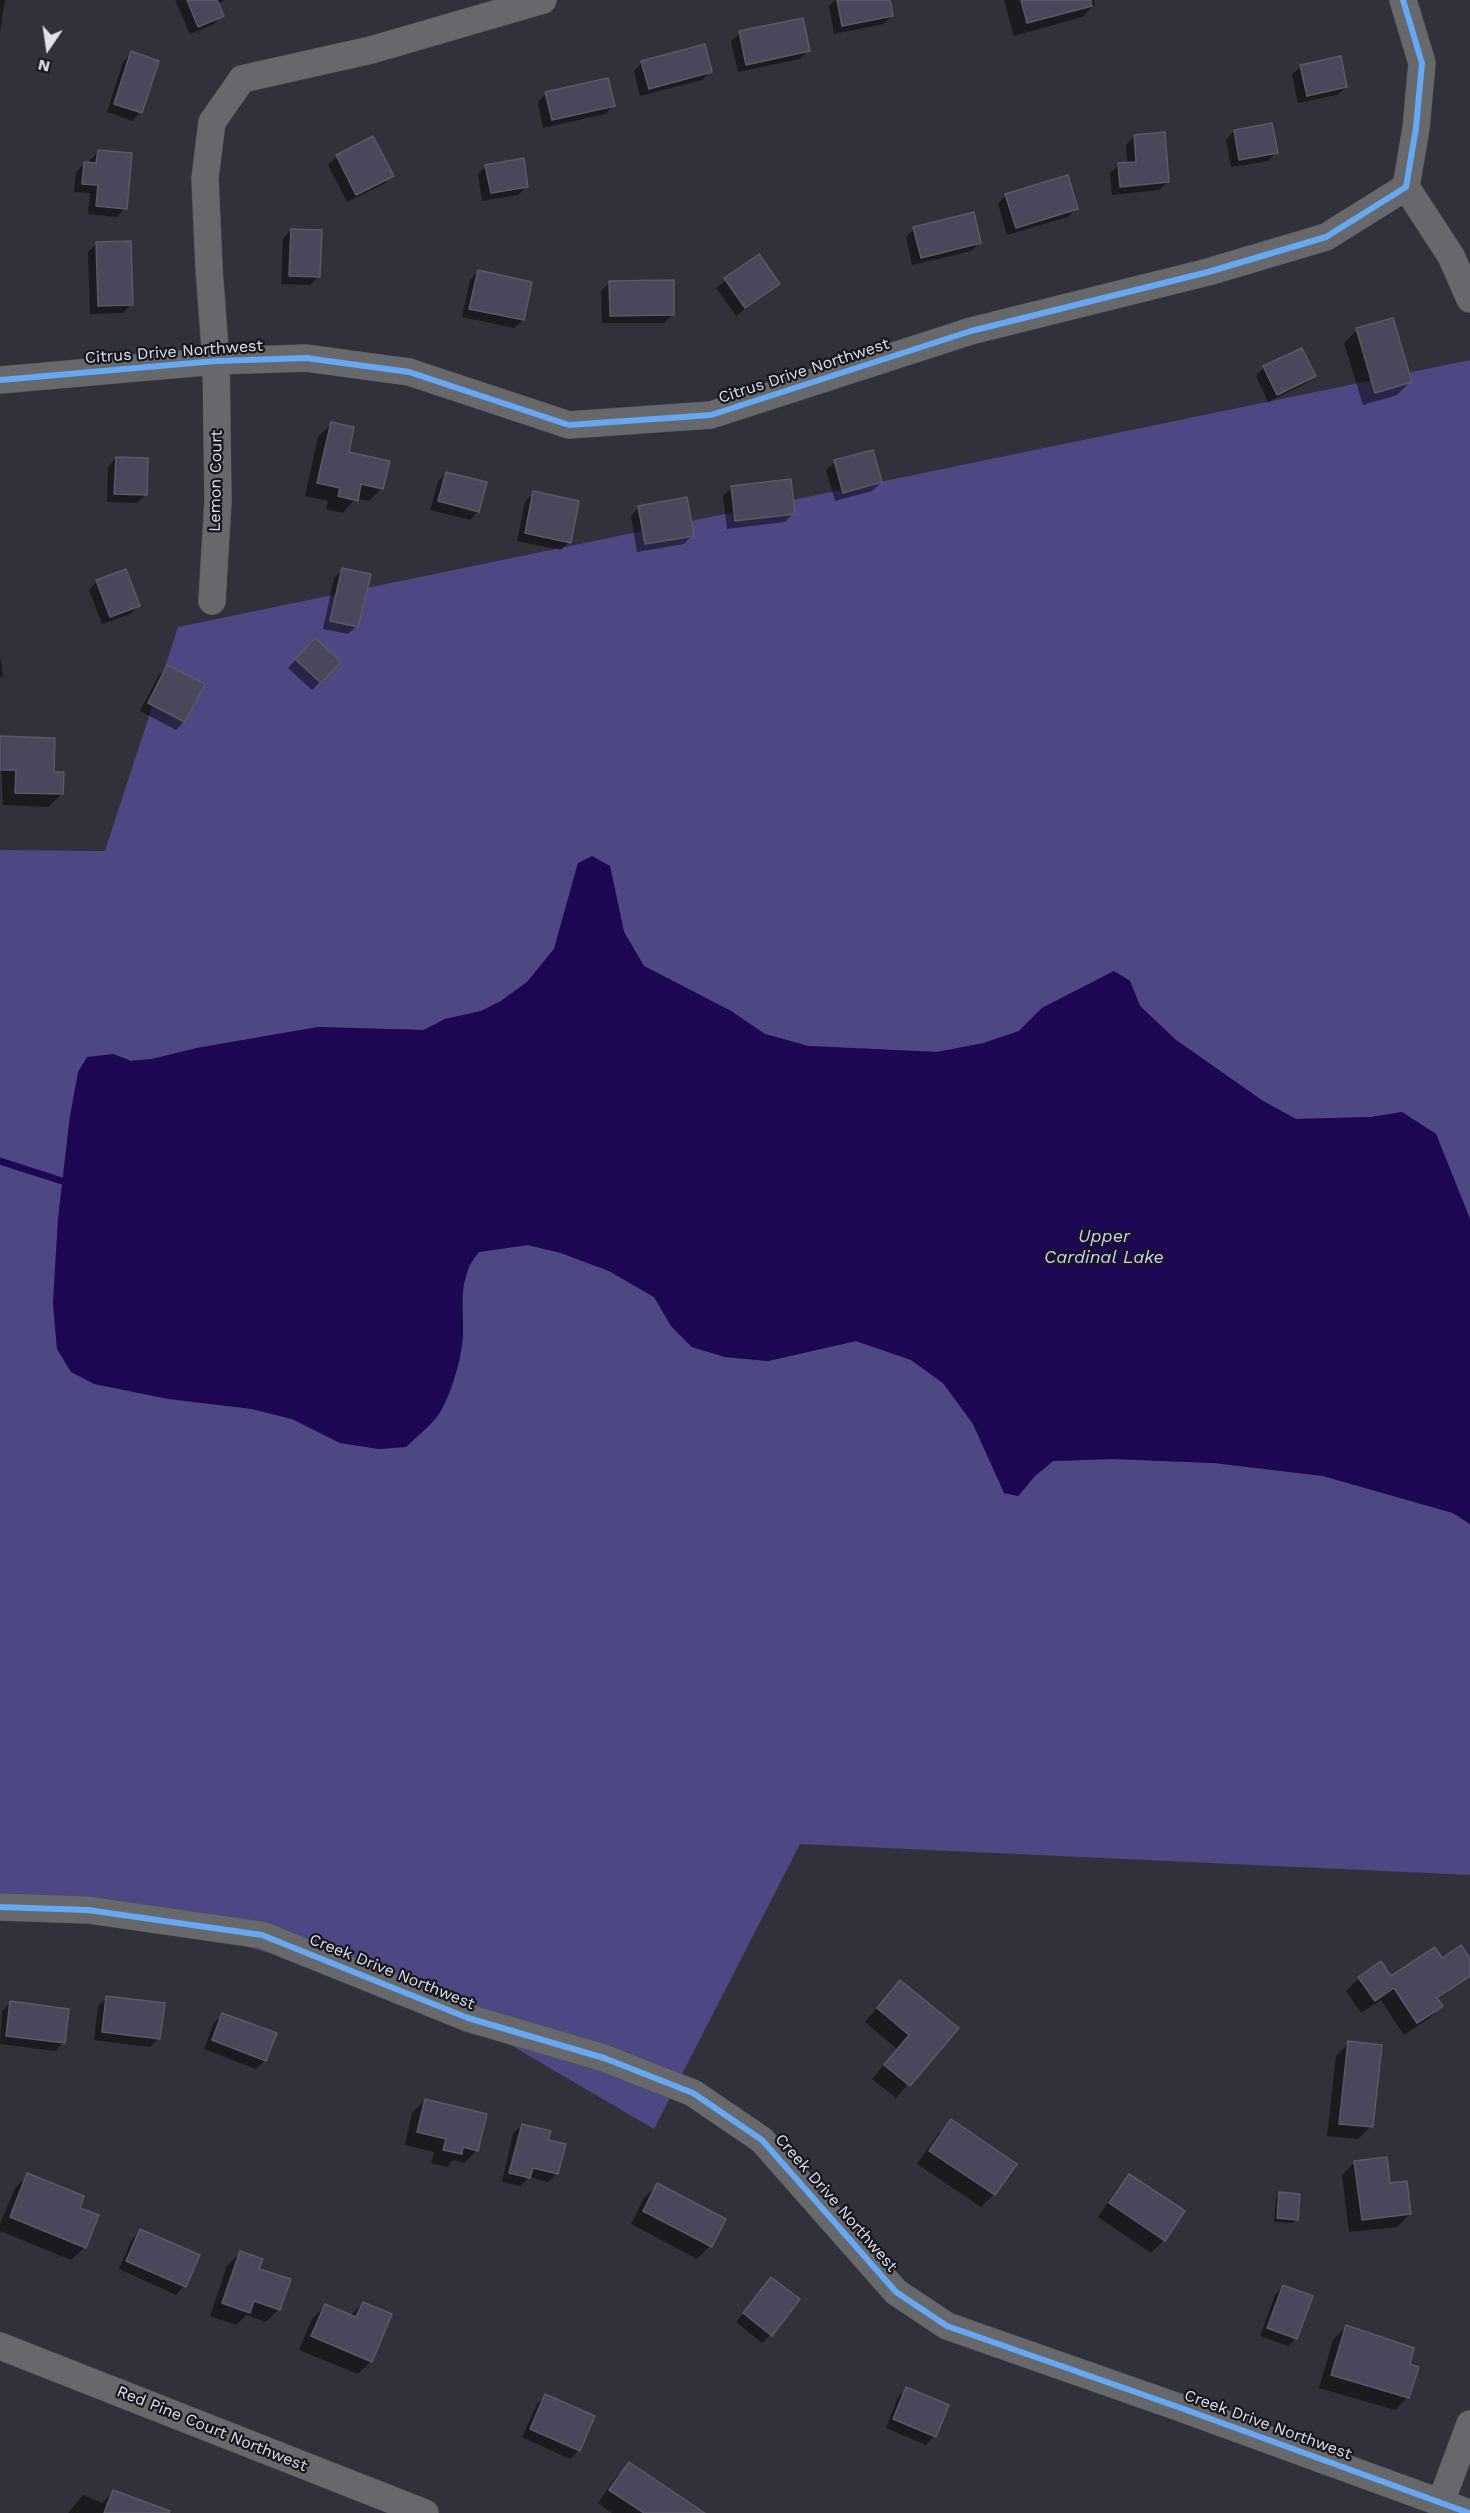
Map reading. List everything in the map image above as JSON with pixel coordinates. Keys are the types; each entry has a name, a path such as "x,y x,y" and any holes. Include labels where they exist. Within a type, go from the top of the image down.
{"street":[{"name":"Citrus Drive Northwest","path":"216,361 205,178 212,122 242,79 371,50 543,0"},
{"path":"1403,0 1422,63 1416,128 1407,187 1451,256 1470,299"},
{"name":"Citrus Drive Northwest","path":"0,380 216,361 306,358 409,372 569,425 711,415 971,331 1208,272 1326,237 1407,187"},
{"name":"Lemon Court","path":"212,601 218,501 216,361"},
{"name":"Creek Drive Northwest","path":"0,1907 88,1910 262,1935 468,2018 604,2058 693,2093 762,2140 896,2292 947,2326 1469,2513"},
{"name":"Red Pine Court Northwest","path":"0,2346 424,2513"},
{"path":"1441,2502 1470,2424"}],"shaded area":[{"path":"1470,360 1470,1219 1436,1134 1402,1112 1371,1117 1296,1119 1263,1101 1176,1040 1140,1006 1130,981 1114,971 1042,1008 1019,1031 984,1043 937,1052 808,1046 765,1034 731,1011 644,966 624,932 610,866 578,863 554,949 527,982 501,1001 481,1011 445,1019 424,1030 318,1027 197,1048 152,1059 131,1061 113,1054 70,1116 58,1219 53,1303 57,1349 252,1409 292,1419 340,1443 379,1449 406,1447 439,1414 463,1336 462,1291 470,1263 479,1252 527,1245 561,1253 609,1271 654,1297 671,1326 692,1347 725,1357 768,1361 856,1341 911,1360 943,1383 973,1424 1005,1493 1018,1496 1035,1476 1053,1461 1113,1459 1214,1463 1323,1476 1453,1513 1470,1524 1470,1875 800,1844 654,2129 432,1999 170,1925 0,1910 0,850 105,851 178,627"}],"water":[{"name":"Upper Cardinal Lake","path":"592,856 610,866 624,932 644,966 731,1011 765,1034 808,1046 937,1052 984,1043 1019,1031 1042,1008 1114,971 1130,981 1140,1006 1176,1040 1263,1101 1296,1119 1371,1117 1402,1112 1436,1134 1470,1219 1470,1524 1453,1513 1323,1476 1214,1463 1113,1459 1053,1461 1035,1476 1018,1496 1004,1493 973,1424 943,1383 911,1360 856,1341 768,1361 725,1357 692,1347 671,1326 654,1297 609,1271 561,1253 528,1245 479,1252 472,1262 467,1271 463,1292 462,1344 452,1387 436,1418 406,1447 379,1449 340,1443 292,1419 252,1409 168,1399 94,1384 71,1372 57,1349 53,1303 58,1219 70,1116 78,1072 87,1057 113,1054 131,1061 152,1059 197,1048 318,1027 424,1030 445,1019 481,1011 501,1001 527,982 554,949 578,863"}],"building":[{"path":"187,0 217,0 224,16 198,27"},
{"path":"837,0 890,0 893,16 842,26"},
{"path":"1021,0 1091,0 1092,6 1027,23"},
{"path":"803,18 810,51 746,65 739,31"},
{"path":"705,44 712,72 649,89 641,61"},
{"path":"131,51 159,61 142,113 114,104"},
{"path":"1341,56 1347,87 1307,96 1300,65"},
{"path":"608,78 615,106 552,120 545,92"},
{"path":"1272,123 1278,153 1239,160 1234,130"},
{"path":"1165,132 1169,182 1120,187 1118,163 1136,162 1134,135"},
{"path":"373,136 394,176 356,195 336,155"},
{"path":"98,150 132,153 127,209 96,206 98,185 82,184 84,162 96,163"},
{"path":"524,158 528,187 491,193 485,165"},
{"path":"1068,175 1078,209 1016,228 1005,194"},
{"path":"974,212 981,243 921,258 913,227"},
{"path":"291,229 322,230 320,277 289,276"},
{"path":"131,241 133,305 98,306 96,242"},
{"path":"759,254 780,284 745,308 724,278"},
{"path":"478,270 532,282 524,320 469,309"},
{"path":"674,280 674,315 610,316 609,281"},
{"path":"1393,318 1412,382 1375,393 1356,328"},
{"path":"1302,348 1316,376 1277,395 1263,366"},
{"path":"331,422 354,427 349,452 390,461 383,489 361,484 358,501 338,496 340,488 317,483"},
{"path":"873,450 882,482 843,493 834,460"},
{"path":"116,457 148,458 147,495 114,494"},
{"path":"446,472 487,482 479,512 438,501"},
{"path":"791,479 795,514 735,521 731,486"},
{"path":"533,491 579,501 571,543 525,533"},
{"path":"687,497 694,536 645,544 638,506"},
{"path":"342,568 371,574 358,627 330,621"},
{"path":"126,569 140,606 110,617 96,580"},
{"path":"315,638 341,662 321,683 295,659"},
{"path":"167,665 205,684 185,722 148,703"},
{"path":"0,736 55,738 54,772 64,772 63,794 15,793 16,770 0,770"},
{"path":"1461,1945 1470,1959 1470,1976 1437,1998 1443,2006 1417,2023 1394,1988 1375,2001 1358,1977 1381,1961 1391,1976 1435,1947 1442,1958"},
{"path":"900,1980 959,2028 910,2086 884,2065 909,2035 877,2008"},
{"path":"106,1996 165,2003 160,2039 102,2032"},
{"path":"10,2001 69,2009 65,2043 6,2036"},
{"path":"222,2013 277,2033 266,2061 212,2040"},
{"path":"1348,2041 1382,2045 1373,2127 1339,2124"},
{"path":"425,2099 487,2114 478,2151 463,2147 462,2154 443,2150 446,2139 417,2132"},
{"path":"951,2119 1017,2164 995,2195 929,2151"},
{"path":"522,2124 551,2131 548,2140 566,2144 558,2174 533,2168 530,2178 509,2173"},
{"path":"1387,2157 1390,2183 1407,2181 1411,2214 1362,2220 1354,2161"},
{"path":"27,2173 84,2196 80,2208 99,2215 86,2248 10,2217"},
{"path":"1129,2174 1185,2211 1165,2241 1109,2203"},
{"path":"657,2183 726,2219 712,2247 643,2211"},
{"path":"1279,2192 1300,2194 1298,2220 1277,2218"},
{"path":"140,2229 200,2255 186,2287 126,2261"},
{"path":"240,2251 263,2259 259,2269 291,2279 280,2310 254,2301 250,2313 222,2303"},
{"path":"771,2277 800,2299 772,2336 743,2313"},
{"path":"1283,2285 1313,2296 1297,2339 1267,2328"},
{"path":"363,2302 392,2314 372,2362 311,2336 325,2304 356,2317"},
{"path":"1346,2325 1414,2348 1410,2364 1419,2367 1409,2398 1331,2375"},
{"path":"906,2387 949,2405 936,2437 893,2419"},
{"path":"545,2394 595,2416 580,2451 530,2429"},
{"path":"629,2462 705,2513 644,2513 609,2490"},
{"path":"113,2490 170,2511 169,2513 104,2513"}],"waterway":[{"path":"0,1161 62,1181"}],"cycle path":[{"path":"0,380 216,361 306,358 409,372 569,425 711,415 971,331 1208,272 1326,237 1406,187 1416,128 1422,63 1403,0"},
{"path":"0,1907 88,1910 262,1935 468,2018 604,2058 693,2093 762,2140 896,2292 947,2326 1469,2513"}]}
